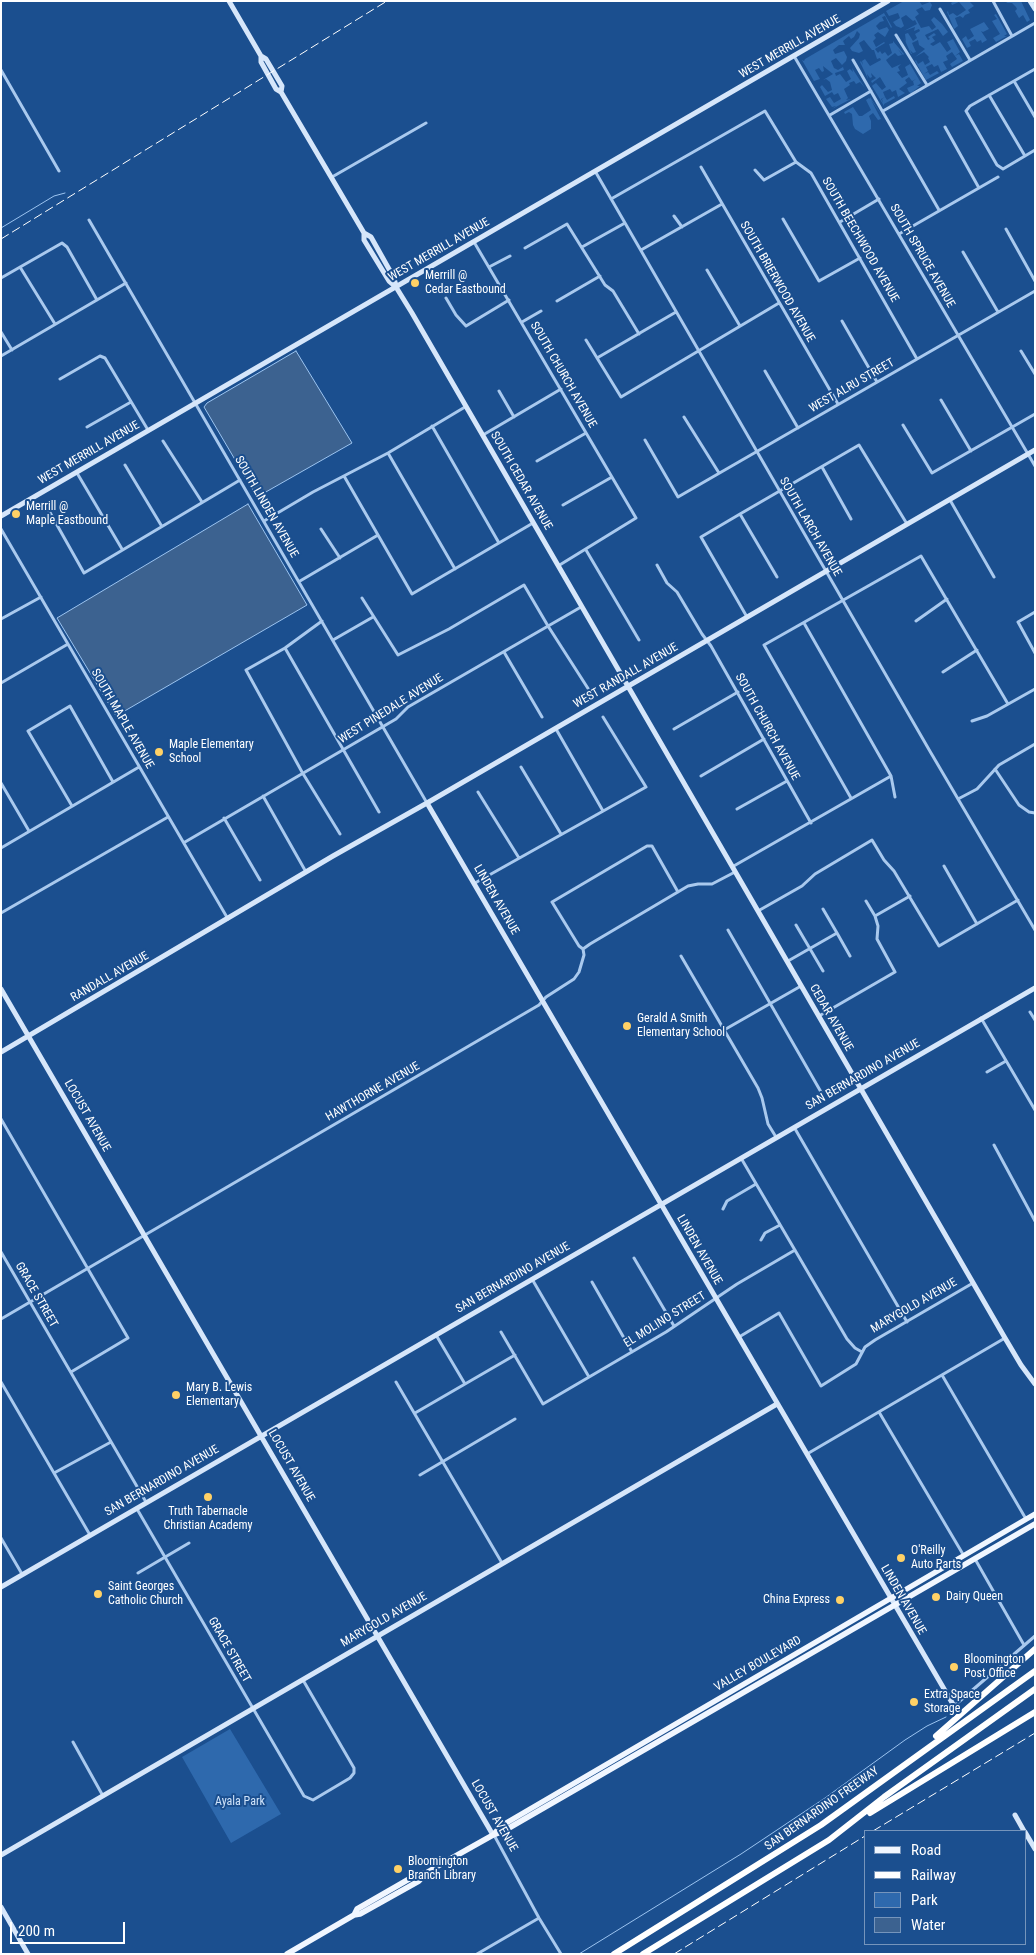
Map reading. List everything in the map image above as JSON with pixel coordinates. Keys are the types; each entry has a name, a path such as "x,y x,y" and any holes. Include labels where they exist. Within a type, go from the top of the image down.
{"highway":[{"path":"921,1751 950,1723 1035,1650"},
{"name":"SAN BERNARDINO FREEWAY","path":"614,1954 820,1825 1035,1670"},
{"name":"SAN BERNARDINO FREEWAY","path":"643,1954 829,1840 884,1797 1035,1689"},
{"path":"829,1840 896,1796 1035,1712"}],"main road":[{"name":"VALLEY BOULEVARD","path":"287,1954 354,1915 357,1909 396,1886 416,1875 426,1873 493,1834 501,1826 1035,1514"},
{"name":"VALLEY BOULEVARD","path":"493,1834 502,1832 894,1604 1034,1525"}],"street":[{"name":"SOUTH CEDAR AVENUE","path":"229,1 261,56 266,59 282,86 282,92 364,234 364,240 389,282 396,287 627,687"},
{"name":"WEST MERRILL AVENUE","path":"1,516 888,1"},
{"path":"993,1 1012,36"},
{"path":"1030,1 1035,9"},
{"path":"940,9 970,60"},
{"path":"883,111 1035,23"},
{"path":"896,35 927,85"},
{"name":"SOUTH SPRUCE AVENUE","path":"794,56 1035,466"},
{"path":"853,60 939,210"},
{"path":"1035,69 970,106 966,111 997,165 1002,169 1035,150"},
{"path":"1,70 59,171"},
{"path":"1014,81 1035,117"},
{"path":"830,115 871,91"},
{"path":"989,95 1024,156"},
{"name":"SOUTH BEECHWOOD AVENUE","path":"611,199 764,111 796,162 811,173 917,359"},
{"path":"331,178 426,122"},
{"path":"945,128 979,188"},
{"path":"755,170 764,180 796,162"},
{"name":"SOUTH BRIERWOOD AVENUE","path":"701,167 838,404"},
{"name":"SOUTH LARCH AVENUE","path":"595,171 1035,930"},
{"path":"899,234 998,177"},
{"path":"840,222 879,199"},
{"path":"641,250 722,204"},
{"path":"674,216 682,227"},
{"name":"SOUTH LINDEN AVENUE","path":"89,220 427,803"},
{"path":"783,220 820,282 860,258"},
{"path":"582,247 625,223"},
{"path":"525,248 567,224 605,285 613,291 639,334"},
{"path":"1006,229 1035,282"},
{"name":"SOUTH CHURCH AVENUE","path":"474,242 636,518 586,550"},
{"path":"1,278 60,243 67,248 97,300"},
{"path":"963,252 998,312"},
{"path":"489,267 510,256"},
{"path":"20,267 55,324"},
{"path":"707,270 740,326"},
{"path":"557,301 600,276"},
{"path":"1,356 126,283"},
{"name":"WEST ALRU STREET","path":"645,440 678,496 1035,291"},
{"path":"446,298 456,315 466,326 509,300"},
{"path":"586,340 620,397 779,303"},
{"path":"522,322 541,310"},
{"path":"597,358 676,312"},
{"path":"842,321 878,382"},
{"path":"1,332 12,350"},
{"path":"1021,351 1035,374"},
{"path":"60,379 100,356 106,358 148,430"},
{"path":"765,371 798,428"},
{"path":"482,435 561,389"},
{"path":"499,392 514,417"},
{"path":"941,400 971,451"},
{"path":"87,427 131,402"},
{"path":"264,521 466,407"},
{"path":"903,424 932,474 1035,414"},
{"path":"684,417 719,473"},
{"path":"432,426 499,543"},
{"path":"537,461 586,433"},
{"path":"163,441 202,502"},
{"path":"747,617 700,537 859,445 907,524"},
{"name":"WEST RANDALL AVENUE","path":"228,919 1035,450"},
{"path":"388,452 455,569"},
{"path":"125,464 161,526"},
{"path":"822,467 852,519"},
{"path":"76,472 122,549"},
{"path":"344,476 412,594 533,523"},
{"path":"563,505 612,478"},
{"path":"48,509 84,573 240,480"},
{"path":"950,499 994,577"},
{"path":"740,514 777,577"},
{"name":"SOUTH MAPLE AVENUE","path":"1,529 228,919"},
{"path":"321,529 340,558"},
{"path":"300,582 378,535"},
{"path":"558,566 586,550 639,640"},
{"path":"851,798 764,644 921,556 1008,704"},
{"name":"SOUTH CHURCH AVENUE","path":"656,565 677,592 738,692 811,823"},
{"path":"362,598 398,655 449,629 524,586 589,690"},
{"path":"1,619 41,597"},
{"path":"916,621 947,599"},
{"name":"WEST PINEDALE AVENUE","path":"184,842 396,719 408,706 581,607"},
{"path":"1035,612 1018,622 1035,653"},
{"path":"333,640 373,617"},
{"path":"322,621 285,648 246,670 302,772 340,834"},
{"path":"804,623 891,776 896,797"},
{"path":"1,683 68,644"},
{"path":"285,648 379,812"},
{"path":"942,672 977,650"},
{"path":"504,652 542,717"},
{"name":"CEDAR AVENUE","path":"627,687 1005,1338 1035,1384"},
{"path":"972,722 987,716 1035,689"},
{"path":"674,729 738,692"},
{"path":"72,806 28,731 70,706 113,782"},
{"path":"475,883 646,787 603,717"},
{"path":"556,729 603,810"},
{"path":"701,776 764,739"},
{"path":"958,799 977,789 1005,761 1035,744"},
{"path":"1,848 140,767"},
{"path":"521,767 561,834"},
{"path":"995,769 1019,805 1029,812 1035,813"},
{"path":"678,892 652,846 647,846 552,902 579,946 583,949 692,884 712,884 720,881 733,870 851,798 891,776"},
{"path":"737,809 787,781"},
{"path":"1,782 29,831"},
{"path":"478,792 519,858"},
{"path":"263,796 306,872"},
{"name":"LINDEN AVENUE","path":"427,803 954,1706"},
{"path":"1,914 168,817"},
{"path":"224,818 260,880"},
{"path":"758,912 802,886 815,874 872,840 910,896 939,946 1018,900"},
{"path":"944,866 977,924"},
{"path":"875,916 910,896"},
{"path":"818,1017 895,972 877,939 878,926 875,916 866,901"},
{"path":"823,910 850,956"},
{"name":"RANDALL AVENUE","path":"1,1052 228,919"},
{"path":"796,925 823,971"},
{"path":"728,930 821,1092"},
{"path":"787,962 837,933"},
{"name":"HAWTHORNE AVENUE","path":"1,1319 530,1010 574,979 579,972 584,955 583,949"},
{"path":"681,956 758,1088 768,1124 776,1137"},
{"path":"724,1030 801,986"},
{"name":"SAN BERNARDINO AVENUE","path":"1,1587 1035,988"},
{"name":"LOCUST AVENUE","path":"1,989 561,1954"},
{"path":"1030,1012 1035,1020"},
{"path":"981,1018 1035,1110"},
{"path":"987,1072 1006,1061"},
{"path":"1,1119 128,1338 71,1372"},
{"path":"793,1127 907,1322"},
{"path":"994,1145 1035,1221"},
{"path":"741,1157 847,1339 862,1352"},
{"path":"723,1209 727,1201 756,1184"},
{"path":"762,1240 765,1233 780,1225"},
{"name":"EL MOLINO STREET","path":"515,1355 543,1404 632,1352 737,1284 795,1250"},
{"name":"GRACE STREET","path":"1,1252 147,1503"},
{"path":"634,1258 674,1326"},
{"path":"532,1278 589,1377"},
{"path":"592,1282 632,1352"},
{"name":"MARYGOLD AVENUE","path":"738,1338 779,1313 821,1386 850,1368 858,1360 862,1352 875,1340 974,1283"},
{"path":"415,1413 515,1355 501,1332"},
{"path":"436,1334 465,1384"},
{"path":"806,1454 1005,1338"},
{"path":"942,1375 1026,1518"},
{"path":"1,1382 90,1535"},
{"path":"396,1382 502,1563"},
{"name":"MARYGOLD AVENUE","path":"1,1855 777,1404"},
{"path":"879,1412 964,1556"},
{"path":"420,1475 515,1419"},
{"path":"54,1474 111,1442"},
{"name":"GRACE STREET","path":"137,1508 304,1796 307,1799 313,1800 350,1778 354,1772 352,1763 302,1679"},
{"path":"1,1538 23,1574"},
{"path":"138,1572 189,1543"},
{"path":"974,1559 1024,1645"},
{"path":"954,1706 1035,1636"},
{"path":"73,1742 102,1796"},
{"path":"1014,1815 1023,1830"},
{"path":"1026,1835 1035,1849"},
{"path":"1,1907 28,1954"},
{"path":"478,1954 539,1918"}],"green space":[{"path":"904,1 919,1 922,5 930,2 932,5 930,10 925,11 922,7 916,10 919,14 915,17 921,28 929,26 932,30 936,27 931,20 934,17 948,32 943,36 938,29 925,35 928,40 930,39 928,37 934,33 936,35 932,37 935,41 930,44 933,46 940,42 947,52 951,49 947,42 953,39 960,52 955,56 959,54 963,61 952,67 950,64 957,59 952,52 946,56 948,60 943,62 947,69 941,72 938,65 934,67 932,64 926,67 928,71 924,74 928,72 930,75 937,71 939,73 926,80 915,61 918,64 923,61 925,65 930,62 929,57 924,52 915,57 925,49 919,45 918,40 912,43 916,52 913,53 910,50 911,54 903,36 906,42 905,34 908,33 913,41 917,38 915,34 920,31 919,29 914,31 915,27 904,31 917,24 915,20 913,21 906,15 901,18 904,26 901,28 893,22 900,18 898,13 889,16 886,11"},
{"path":"954,1 969,1 974,6 968,10 970,13 963,18 960,16 955,18 958,26 954,29 947,12 949,15 953,13 957,16 966,10 959,2 952,5 951,3"},
{"path":"1009,1 1021,1 1030,20 1027,22 1023,15 1019,18 1015,11 1016,7 1012,3 1006,3"},
{"path":"884,13 892,27 885,16 882,17 884,21 876,26 879,30 887,27 889,30 885,37 878,32 874,35 876,38 873,41 876,47 885,43 875,49 878,53 880,51 882,54 885,52 888,56 892,53 889,44 893,43 893,41 904,54 898,49 902,55 898,56 895,53 886,60 892,68 901,64 898,67 900,71 897,72 902,78 908,75 905,67 910,64 921,83 911,93 909,92 907,88 914,85 913,81 916,79 912,81 909,77 905,80 907,83 899,89 905,93 898,97 896,90 892,92 890,89 883,92 887,100 894,96 895,98 884,104 884,106 872,86 876,83 882,90 886,87 880,77 872,83 871,81 876,78 871,73 872,77 870,78 867,74 868,79 860,62 863,65 862,61 865,59 870,66 881,60 880,58 877,59 874,50 864,40 859,43 863,51 859,53 852,51 850,48 859,38 860,34 857,31 854,37 851,39 849,36 843,41 845,45 839,45 833,50 835,54 844,51 847,57 846,61 842,65 836,58 831,61 834,68 838,70 843,67 844,70 835,73 836,76 840,74 846,82 851,79 847,71 850,69 853,72 852,68 865,88 860,82 856,84 854,81 849,83 850,85 844,89 848,98 846,100 851,99 832,109 836,106 832,107 826,99 830,97 834,103 841,99 838,93 834,95 832,92 825,96 820,87 822,85 828,92 832,90 830,82 826,79 823,80 833,74 823,66 824,71 822,72 819,68 815,70 820,79 814,81 802,60 804,61"},
{"path":"996,14 1007,34 1004,36 1007,36 996,42 993,38 1000,34 992,21 997,19 994,15"},
{"path":"984,22 989,29 981,31 987,40 982,43 981,40 977,42 975,39 969,42 971,46 967,48 962,39 966,36 968,40 974,36 970,29"},
{"path":"870,97 883,117 871,100 881,119 878,120 873,113 869,116 871,129 863,134 855,129 852,114 849,112 845,114 844,112 853,107 859,116 862,116 871,110 866,100 870,99"},
{"name":"Ayala Park","path":"230,1729 281,1814 231,1843 182,1757"}],"water":[{"path":"296,351 352,443 257,497 204,407 207,403"},
{"path":"248,504 307,605 116,716 57,618"}],"waterway":[{"path":"1,228 54,196 65,193"},
{"path":"579,1954 741,1854 825,1798 905,1740 946,1717"}],"railway":[{"path":"1,239 387,1"},
{"path":"875,1830 1035,1733"},
{"path":"674,1954 864,1837"}],"place":[{"name":"Merrill @ Cedar Eastbound","path":"415,283"},
{"name":"Merrill @ Maple Eastbound","path":"16,514"},
{"name":"Maple Elementary School","path":"159,752"},
{"name":"Gerald A Smith Elementary School","path":"627,1026"},
{"name":"Mary B. Lewis Elementary","path":"176,1395"},
{"name":"Truth Tabernacle Christian Academy","path":"208,1497"},
{"name":"O'Reilly Auto Parts","path":"901,1558"},
{"name":"Saint Georges Catholic Church","path":"98,1594"},
{"name":"Dairy Queen","path":"936,1597"},
{"name":"China Express","path":"840,1600"},
{"name":"Bloomington Post Office","path":"954,1667"},
{"name":"Extra Space Storage","path":"914,1702"},
{"name":"Bloomington Branch Library","path":"398,1869"}]}
